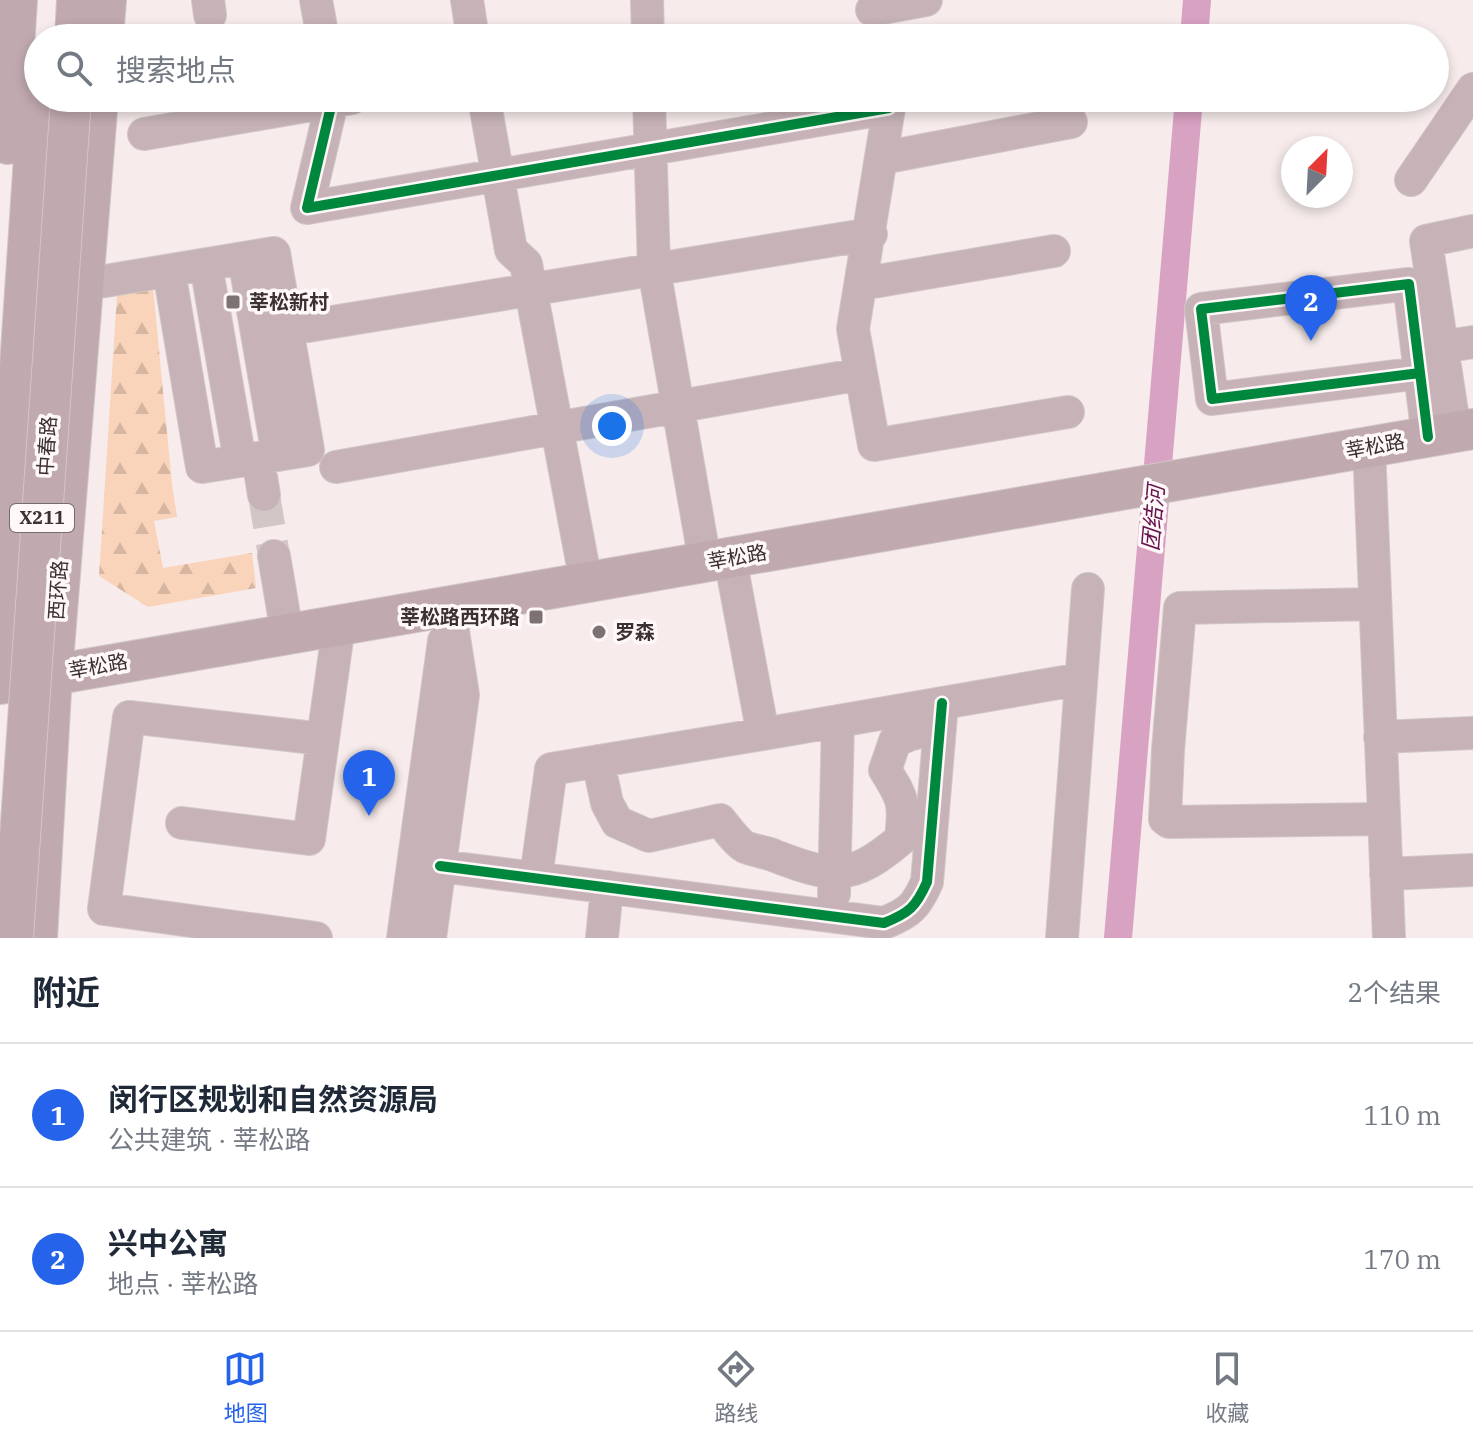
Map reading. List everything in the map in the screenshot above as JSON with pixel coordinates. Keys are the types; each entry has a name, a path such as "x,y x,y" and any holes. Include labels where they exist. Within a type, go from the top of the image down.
{"main road":[{"path":"0,264 17,0"},
{"path":"43,24 45,0"},
{"path":"76,24 77,0"},
{"path":"104,24 106,0"},
{"name":"中春路","path":"0,664 37,112"},
{"name":"中春路","path":"13,938 70,112"},
{"name":"西环路","path":"37,938 52,674 97,112"},
{"name":"莘松路","path":"0,684 1452,433"}],"street":[{"path":"316,0 320,24"},
{"path":"467,0 471,24"},
{"path":"647,0 648,24"},
{"path":"873,16 926,0"},
{"path":"1411,180 1473,89"},
{"path":"144,134 267,112"},
{"path":"335,112 307,208 651,149 842,112"},
{"path":"487,112 511,250 526,264 586,582"},
{"path":"650,112 654,269 678,407 763,734"},
{"path":"887,112 871,234 853,329 874,445 1068,412"},
{"path":"882,158 1071,122"},
{"path":"1452,433 1458,344 1426,241 1473,231"},
{"path":"308,326 871,234"},
{"path":"861,284 1054,251"},
{"path":"81,285 274,253 308,450 202,467 169,271"},
{"path":"206,265 258,458 264,495"},
{"path":"1420,373 1212,399 1201,309 1409,284 1420,373 1452,433"},
{"path":"336,467 861,374"},
{"path":"1369,447 1389,938"},
{"path":"274,556 287,633"},
{"path":"1062,938 1088,589"},
{"path":"1375,604 1180,608 1165,819 1169,822 1384,819"},
{"path":"430,938 463,695 449,606"},
{"path":"403,938 449,606"},
{"path":"182,823 309,839 339,625"},
{"path":"536,877 551,769 838,721 941,716 1081,679"},
{"path":"598,761 607,803 617,822 649,836 720,820 743,846 808,870 834,873 880,857 901,839 905,807 885,770 895,741 941,716"},
{"path":"440,866 607,887 792,925 833,916 884,923 903,916 918,902 927,882 941,716"},
{"path":"316,938 194,929 104,909 129,717 323,739"},
{"path":"833,916 838,721"},
{"path":"1380,737 1473,733"},
{"path":"1386,874 1473,870"},
{"path":"602,938 607,887"}],"green space":[{"path":"153,288 177,517 154,521 163,568 252,553 256,588 148,607 99,576 117,295"}],"waterway":[{"name":"团结河","path":"1195,24 1197,0"},
{"name":"团结河","path":"1118,938 1188,112"}],"tunnel":[{"path":"264,495 274,556"}],"cycle path":[{"path":"330,112 307,208 866,112"},
{"path":"1420,373 1212,399 1201,309 1409,284 1428,437"},
{"path":"440,866 884,923 911,908 927,882 942,703"}],"place":[{"name":"莘松新村","path":"233,302"},
{"name":"兴中公寓","path":"1311,341"},
{"name":"莘松路西环路","path":"536,617"},
{"name":"罗森","path":"599,632"},
{"name":"闵行区规划和自然资源局","path":"369,816"}]}
